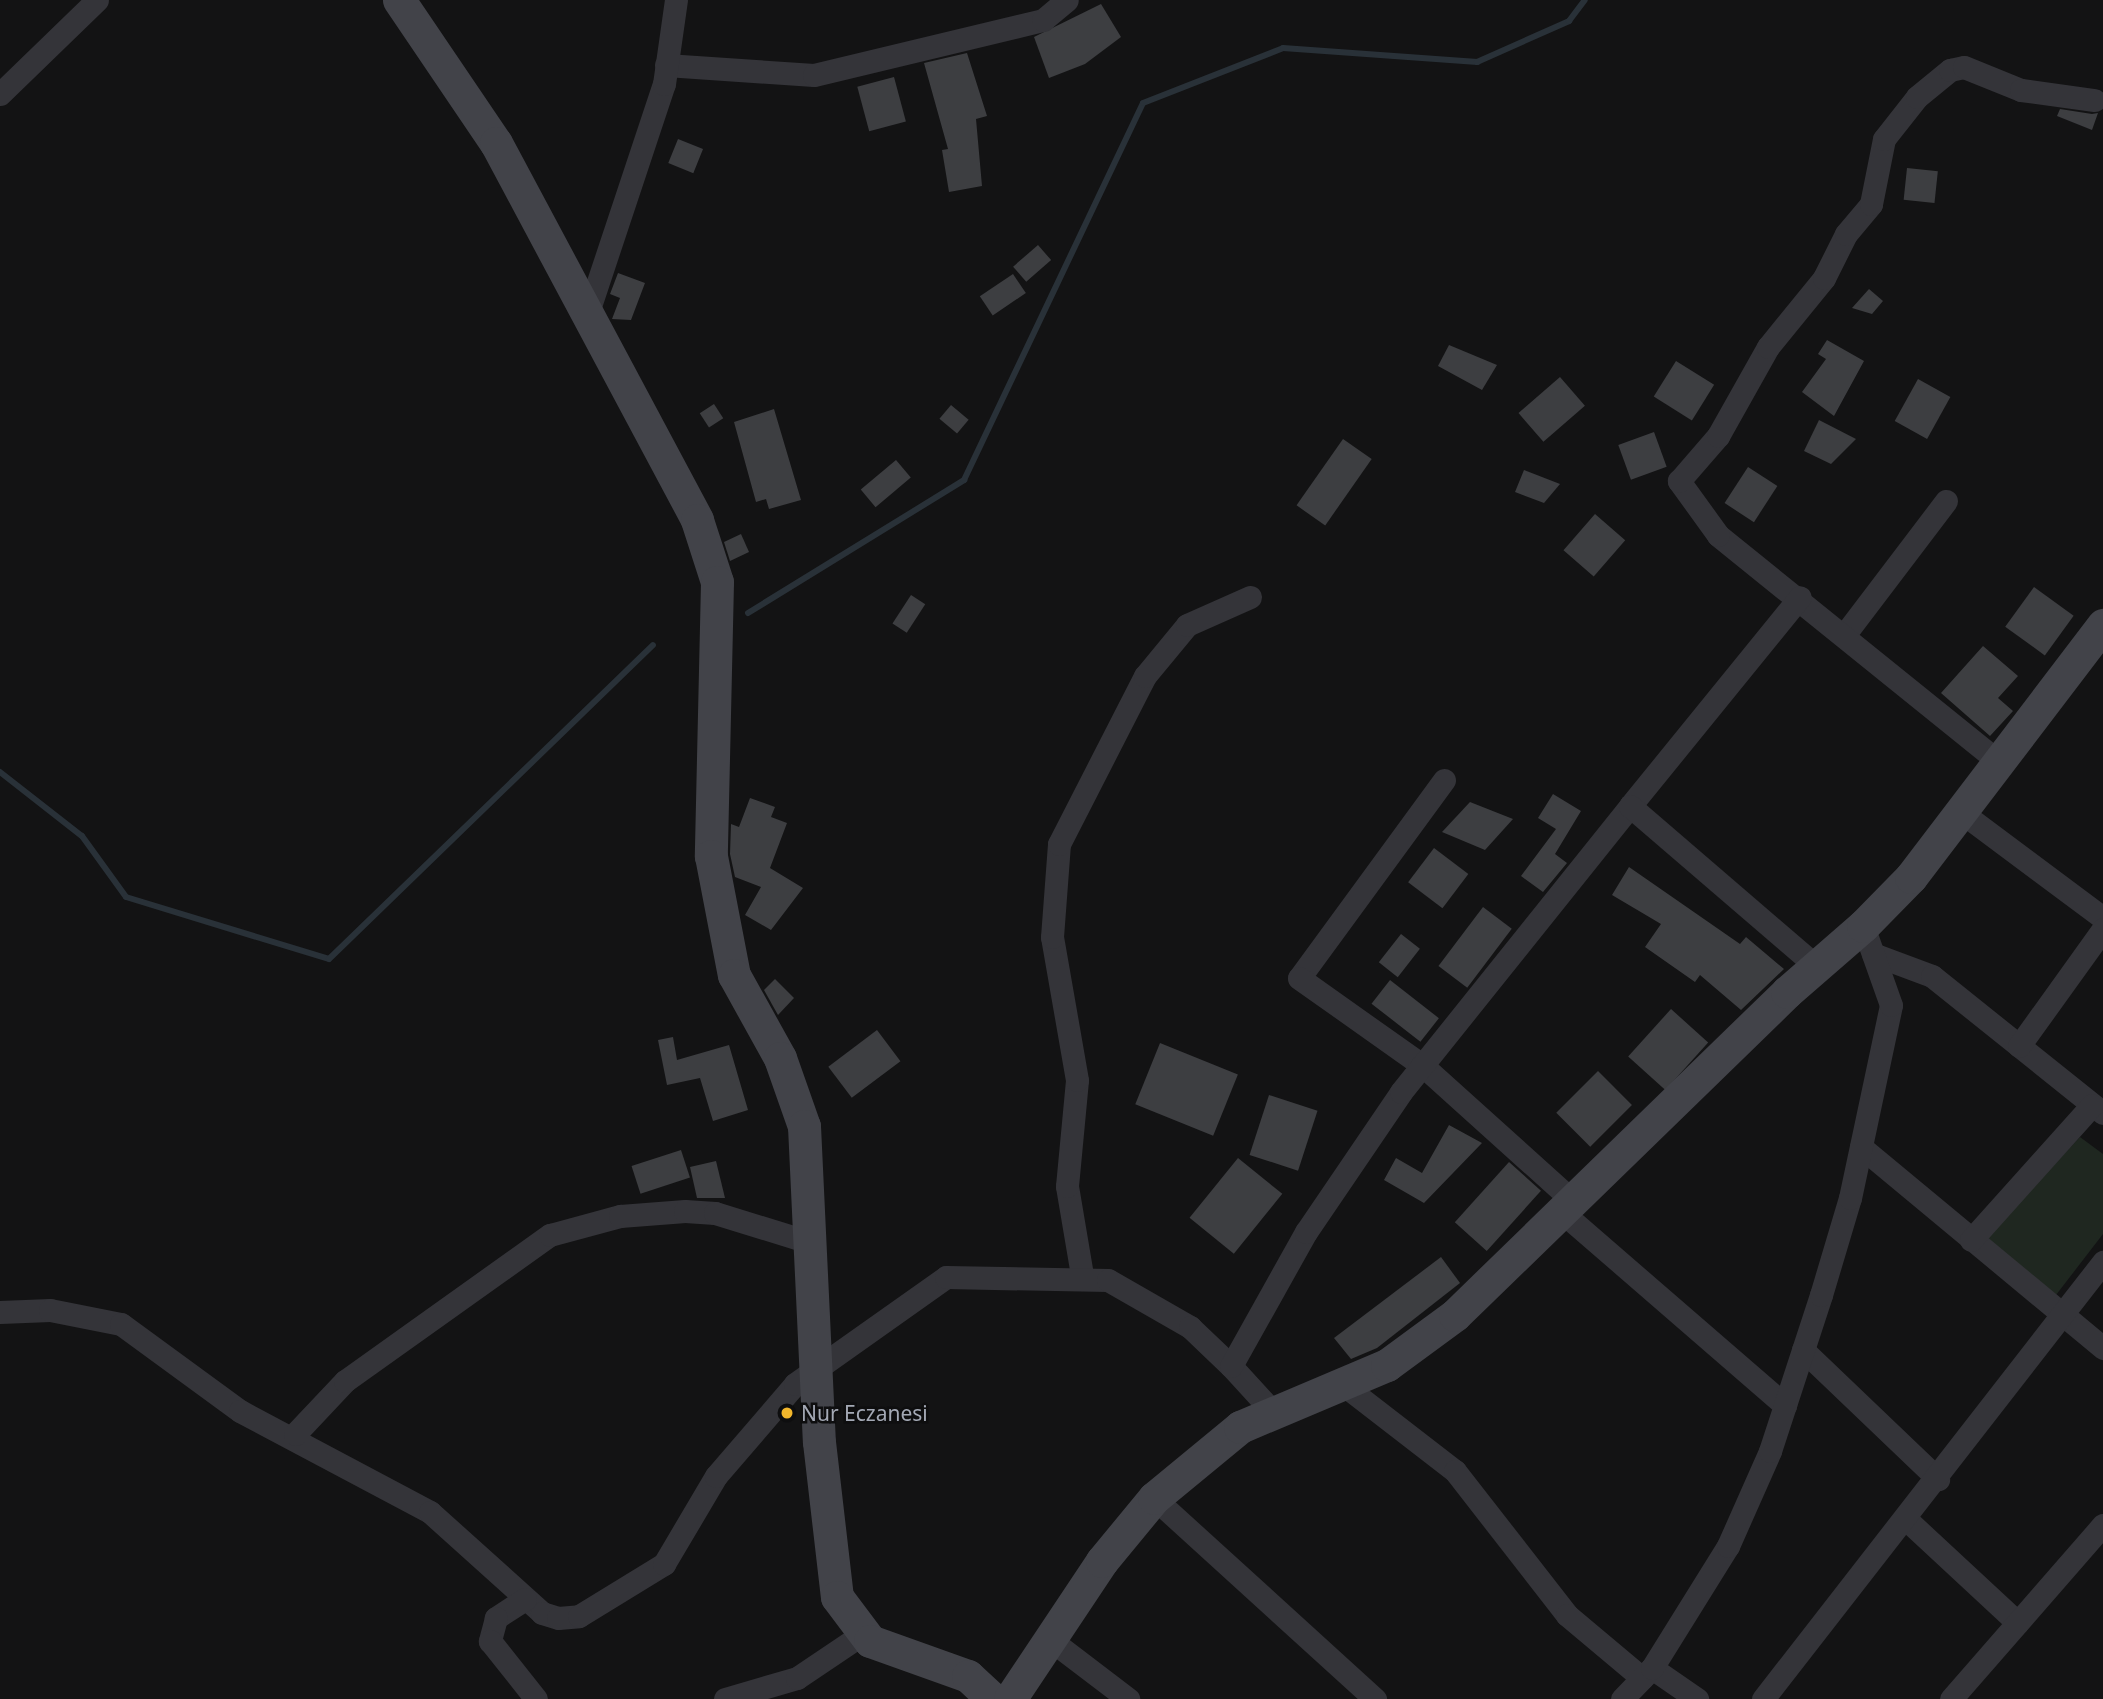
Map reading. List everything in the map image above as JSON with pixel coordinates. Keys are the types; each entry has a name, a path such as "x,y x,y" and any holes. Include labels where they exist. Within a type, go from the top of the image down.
{"street":[{"path":"0,94 97,0"},
{"path":"399,0 496,143 697,520 718,582 711,856 734,975 780,1058 804,1126 806,1241 837,1597 870,1641 968,1676 993,1699"},
{"path":"587,315 666,65 676,0"},
{"path":"666,65 814,75 1044,20 1067,0"},
{"path":"1999,762 1800,597 1718,534 1681,488 1680,475 1718,436 1768,347 1824,278 1846,234 1871,204 1884,139 1917,97 1950,70 1964,67 2021,90 2094,100"},
{"path":"1845,634 1946,501"},
{"path":"1083,1275 1067,1186 1077,1080 1052,937 1059,844 1145,676 1187,625 1250,597"},
{"path":"1231,1366 1306,1232 1422,1065 1800,597"},
{"path":"1010,1699 1052,1641 1102,1562 1154,1498 1240,1427 1345,1386 1421,1342 1569,1208 1816,966 1868,940 2103,625"},
{"path":"1444,780 1299,978 1422,1065 1569,1208 1786,1405"},
{"path":"1630,806 1816,966"},
{"path":"1961,812 2103,918"},
{"path":"2019,1046 2103,929"},
{"path":"1868,940 1932,976 2098,1109 1971,1240"},
{"path":"1622,1699 1647,1673 1728,1546 1786,1405 1861,1146 1891,1005 1868,940"},
{"path":"1861,1146 2059,1315 2103,1349"},
{"path":"295,1434 345,1381 550,1235 620,1216 685,1212 715,1213 806,1241"},
{"path":"1763,1699 1907,1520 2059,1315 2103,1262"},
{"path":"0,1312 50,1310 121,1324 240,1410 295,1434 430,1512 542,1613 579,1616 664,1564 716,1476 768,1413 817,1367 946,1277 1083,1275 1133,1291 1190,1327 1273,1412"},
{"path":"1803,1350 1938,1479"},
{"path":"1345,1386 1455,1471 1567,1615 1647,1673 1697,1699"},
{"path":"1154,1498 1375,1699"},
{"path":"1907,1520 2018,1623"},
{"path":"1951,1699 2103,1525"},
{"path":"525,1599 496,1618 489,1641 536,1699"},
{"path":"725,1699 797,1678 864,1633"},
{"path":"1052,1641 1128,1699"}],"shaded area":[{"path":"2080,1137 2103,1154 2103,1234 2056,1295 1986,1237"}],"building":[{"path":"1101,4 1121,37 1085,64 1049,78 1034,37"},
{"path":"967,53 987,116 976,119 982,186 949,192 942,150 948,149 924,63"},
{"path":"894,77 906,121 869,131 857,87"},
{"path":"2060,109 2098,113 2092,130 2057,116"},
{"path":"678,139 703,149 693,173 668,163"},
{"path":"1907,168 1938,171 1934,203 1904,200"},
{"path":"1038,245 1051,260 1026,282 1013,267"},
{"path":"618,273 645,283 631,320 612,319 620,298 610,294"},
{"path":"1013,274 1026,293 993,315 980,296"},
{"path":"1869,289 1883,301 1872,314 1852,308"},
{"path":"1827,340 1864,361 1834,416 1802,392 1826,359 1818,354"},
{"path":"1449,345 1497,365 1482,390 1438,366"},
{"path":"1676,361 1714,385 1692,420 1654,397"},
{"path":"1560,377 1585,406 1543,442 1518,413"},
{"path":"1918,379 1950,397 1927,439 1895,421"},
{"path":"714,404 723,418 709,428 700,413"},
{"path":"951,405 969,420 957,434 939,419"},
{"path":"774,409 801,500 769,509 766,499 756,502 734,422"},
{"path":"1819,420 1856,439 1831,464 1804,451"},
{"path":"1654,432 1667,467 1631,480 1618,445"},
{"path":"1343,439 1372,459 1325,525 1297,505"},
{"path":"896,460 911,478 876,507 861,490"},
{"path":"1748,467 1777,486 1754,522 1725,503"},
{"path":"1524,470 1560,484 1544,503 1515,492"},
{"path":"1595,514 1625,540 1594,576 1564,550"},
{"path":"741,534 749,552 730,561 724,542"},
{"path":"2034,587 2074,616 2045,655 2005,627"},
{"path":"911,595 925,604 907,633 892,624"},
{"path":"1983,646 2018,676 1998,698 2013,711 1990,736 1941,693"},
{"path":"1553,794 1581,811 1555,854 1567,863 1543,892 1521,876 1556,829 1538,818"},
{"path":"750,798 775,807 771,817 787,823 770,868 803,888 771,930 745,915 761,887 735,877 730,854 731,824 739,827"},
{"path":"1470,802 1513,819 1485,850 1442,832"},
{"path":"1434,848 1468,874 1442,908 1408,882"},
{"path":"1629,867 1740,944 1746,937 1784,969 1741,1010 1700,975 1695,982 1645,947 1661,924 1612,895"},
{"path":"1483,907 1512,929 1467,988 1438,966"},
{"path":"1401,934 1420,949 1398,977 1379,962"},
{"path":"775,979 794,998 778,1015 764,990"},
{"path":"1390,980 1439,1018 1420,1042 1372,1004"},
{"path":"1671,1009 1708,1042 1665,1090 1628,1057"},
{"path":"877,1030 900,1061 852,1098 828,1067"},
{"path":"673,1037 677,1060 729,1045 748,1110 713,1121 700,1078 667,1085 658,1040"},
{"path":"1160,1043 1238,1074 1213,1136 1135,1104"},
{"path":"1598,1071 1632,1105 1590,1147 1556,1113"},
{"path":"1269,1095 1318,1111 1298,1171 1250,1155"},
{"path":"1449,1125 1482,1143 1424,1203 1384,1180 1396,1158 1422,1173"},
{"path":"681,1150 690,1178 641,1194 632,1166"},
{"path":"1238,1158 1282,1194 1234,1254 1190,1218"},
{"path":"716,1161 725,1198 697,1198 690,1167"},
{"path":"1509,1162 1541,1191 1487,1251 1455,1222"},
{"path":"1441,1257 1460,1283 1377,1348 1351,1359 1334,1338"}],"waterway":[{"path":"748,613 964,480 1143,103 1283,48 1477,62 1569,21 1585,0"},
{"path":"0,772 82,836 126,897 329,959 653,645"}],"place":[{"name":"Nur Eczanesi","path":"787,1413"}]}
